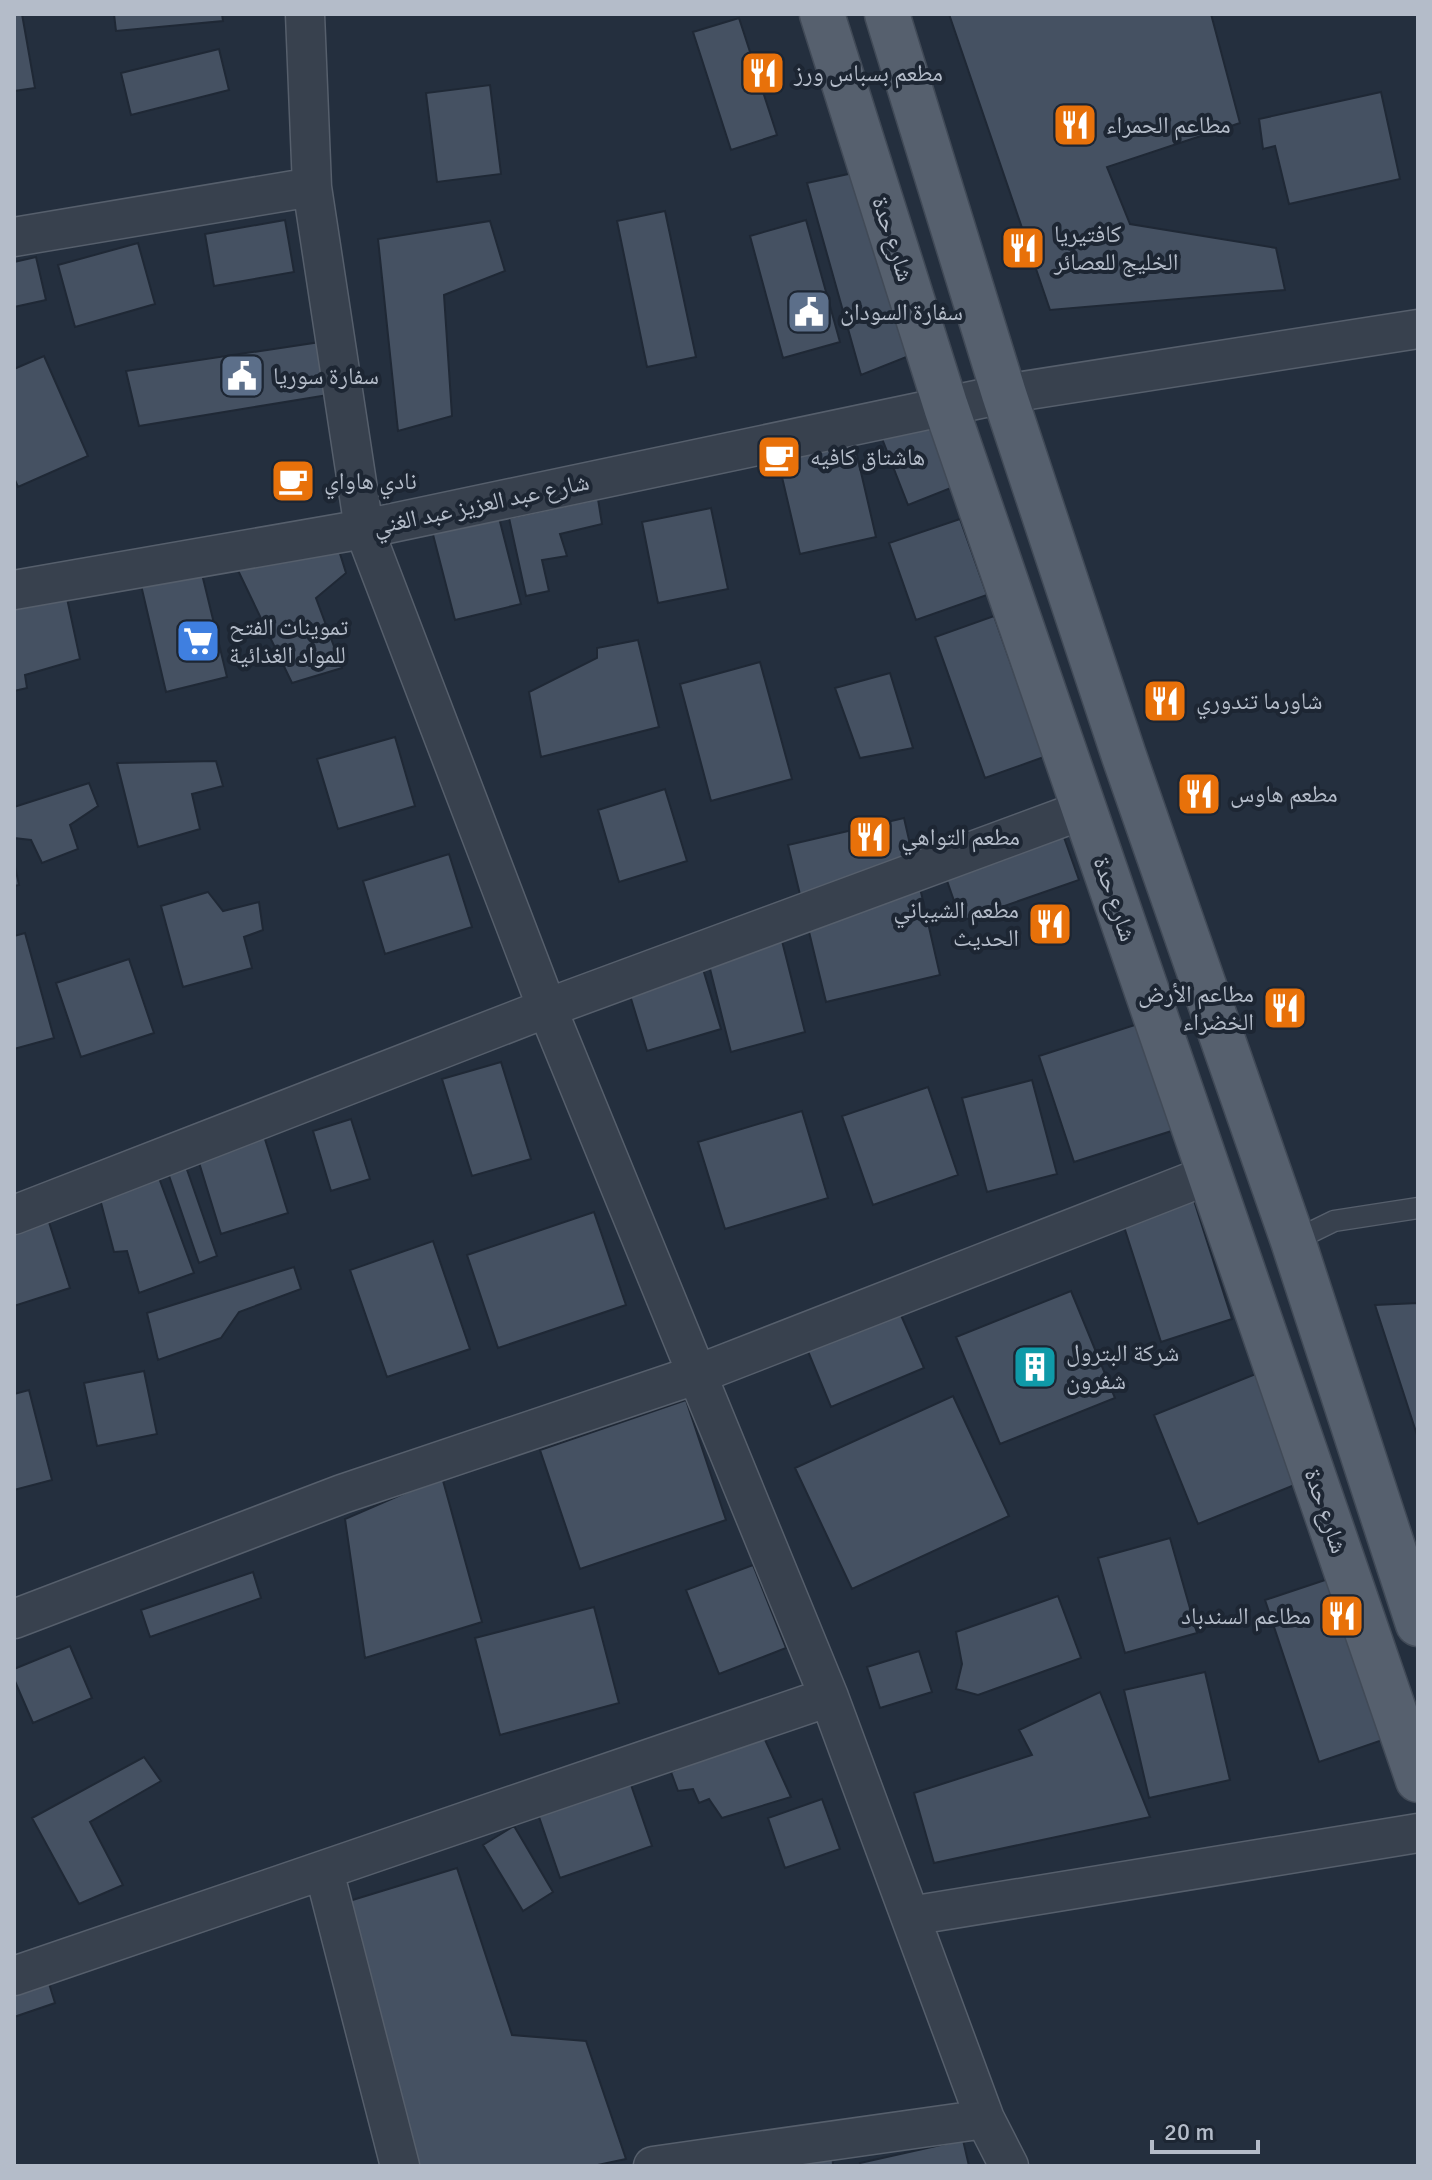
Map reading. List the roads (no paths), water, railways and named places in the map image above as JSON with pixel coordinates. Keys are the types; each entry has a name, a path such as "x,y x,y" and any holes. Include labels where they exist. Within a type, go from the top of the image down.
{"main road":[{"name":"شارع حدة","path":"822,14 946,407 1418,1780"},
{"path":"887,14 1004,394 1124,756 1293,1241 1418,1624"}],"street":[{"path":"305,14 312,187 364,529 547,1008 829,1697 985,2119 1009,2166"},
{"path":"14,237 312,187"},
{"name":"شارع عبد العزيز عبد الغني","path":"14,590 364,529 1004,394 1418,329"},
{"path":"14,1215 547,1008 1083,810"},
{"path":"14,1619 342,1494 698,1374 1211,1174"},
{"path":"14,1976 829,1697"},
{"path":"910,1916 1418,1833"},
{"path":"324,1871 400,2166"},
{"path":"664,2165 985,2119"}],"lane":[{"path":"1293,1241 1334,1221 1418,1208"}],"place":[{"name":"مطعم بسباس ورز","path":"763,73"},
{"name":"مطاعم الحمراء","path":"1075,125"},
{"name":"كافتيريا الخليج للعصائر","path":"1023,248"},
{"name":"سفارة السودان","path":"809,312"},
{"name":"سفارة سوريا","path":"242,376"},
{"name":"هاشتاق كافيه","path":"779,457"},
{"name":"نادي هاواي","path":"293,481"},
{"name":"تموينات الفتح للمواد الغذائية","path":"198,641"},
{"name":"شاورما تندوري","path":"1165,701"},
{"name":"مطعم هاوس","path":"1199,794"},
{"name":"مطعم التواهي","path":"870,837"},
{"name":"مطعم الشيباني الحديث","path":"1050,924"},
{"name":"مطاعم الأرض الخضراء","path":"1285,1008"},
{"name":"شركة البترول شفرون","path":"1035,1367"},
{"name":"مطاعم السندباد","path":"1342,1616"}]}
